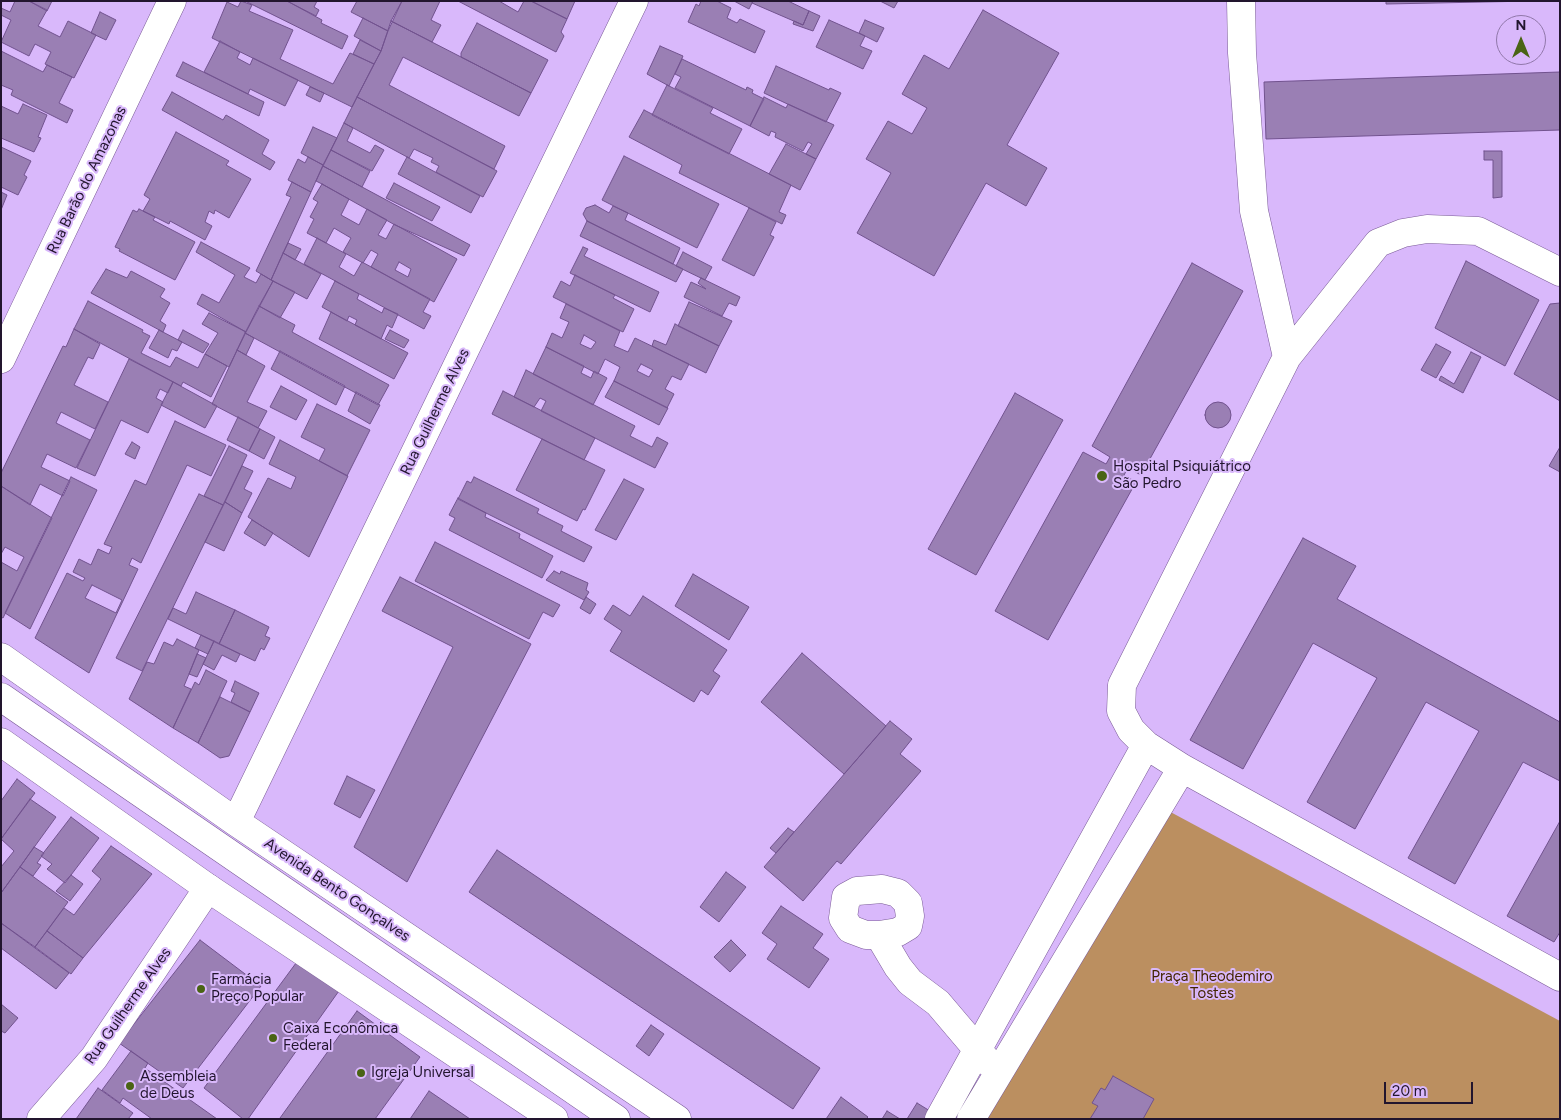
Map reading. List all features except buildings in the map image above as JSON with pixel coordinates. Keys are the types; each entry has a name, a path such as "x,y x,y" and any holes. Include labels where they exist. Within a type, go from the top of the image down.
{"main road":[{"name":"Rua Barão do Amazonas","path":"1,359 172,1"},
{"name":"Rua Guilherme Alves","path":"236,822 634,1"},
{"path":"1241,1 1242,53 1254,211 1287,357"},
{"path":"1560,272 1478,231 1427,229 1403,233 1378,243 1287,357 1122,685 1121,711 1132,730 1146,745 1182,768 1560,977"},
{"name":"Avenida Bento Gonçalves","path":"1,657 236,822 677,1119"},
{"path":"1,698 616,1119"},
{"path":"1,742 208,888 554,1119"},
{"path":"939,1119 1146,745"},
{"path":"972,1119 1182,768"},
{"name":"Rua Guilherme Alves","path":"41,1119 94,1058 208,888"},
{"path":"879,935 898,967 910,982 938,1003 997,1076"}],"green space":[{"name":"Praça Theodemiro Tostes","path":"1163,808 1560,1021 1560,1119 977,1119"}],"place":[{"name":"Hospital Psiquiátrico São Pedro","path":"1102,476"},
{"name":"Farmácia Preço Popular","path":"201,989"},
{"name":"Caixa Econômica Federal","path":"273,1038"},
{"name":"Igreja Universal","path":"361,1073"},
{"name":"Assembleia de Deus","path":"130,1086"}]}
